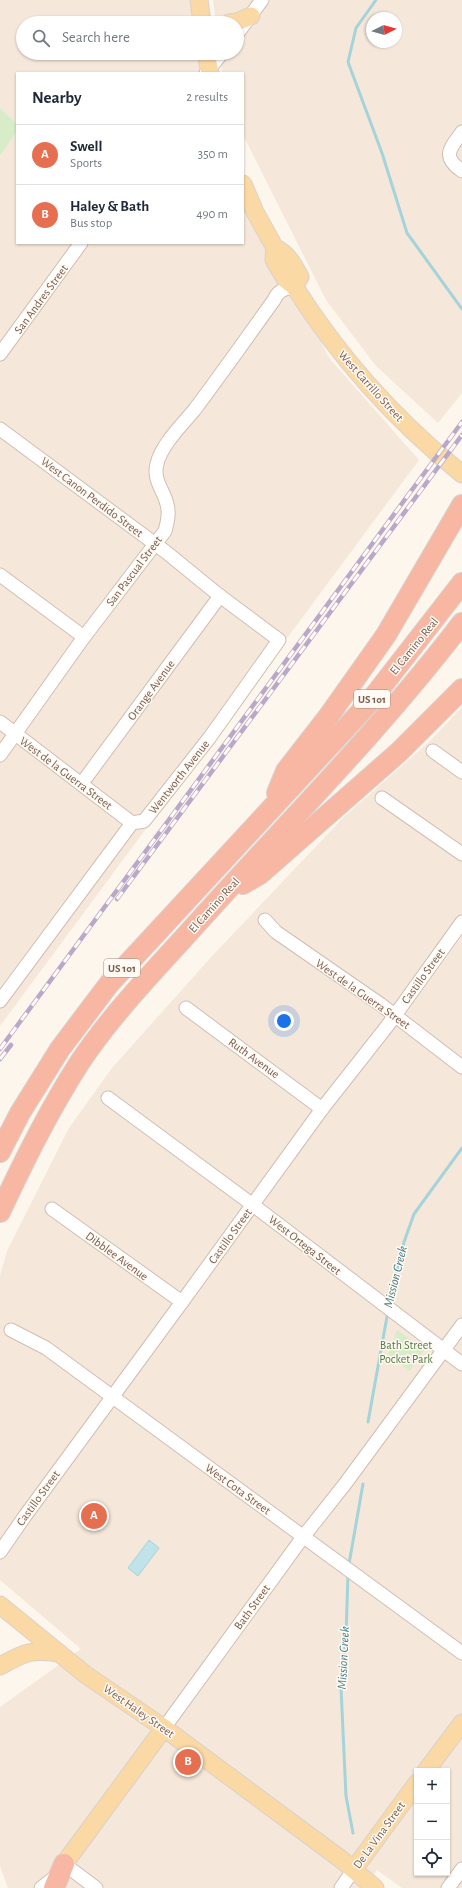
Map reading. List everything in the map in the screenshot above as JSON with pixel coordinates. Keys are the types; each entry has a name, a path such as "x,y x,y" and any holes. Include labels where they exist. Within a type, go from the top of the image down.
{"highway":[{"path":"272,806 286,771 328,717 386,635 462,505"},
{"name":"El Camino Real","path":"0,1152 20,1113 42,1077 92,1005 130,960 368,704 462,583"},
{"name":"El Camino Real","path":"0,1212 27,1155 81,1062 120,1010 392,709 462,622"},
{"path":"221,897 260,874 399,752 462,690"},
{"path":"54,1888 64,1864"}],"main road":[{"path":"244,19 251,16"},
{"path":"244,187 254,212 275,248 286,253 300,277 294,286"},
{"name":"West Carrillo Street","path":"294,286 328,337 364,381 410,430 462,474"},
{"name":"West Haley Street","path":"0,1605 58,1653 164,1728 354,1870 375,1888"},
{"path":"0,1666 25,1653 40,1651 58,1653"},
{"path":"428,1768 462,1723"},
{"name":"Bath Street","path":"64,1864 164,1728"},
{"name":"De La Vina Street","path":"354,1870 414,1787"}],"street":[{"path":"244,25 262,0"},
{"path":"462,132 450,149 449,155 454,165 462,171"},
{"name":"San Andres Street","path":"0,354 80,244"},
{"name":"San Pascual Street","path":"0,755 84,637 165,531 168,520 167,503 156,477 156,465 163,450 277,294 280,291 294,286"},
{"name":"West Canon Perdido Street","path":"0,429 155,544 220,596 279,640"},
{"path":"0,575 84,637"},
{"name":"Orange Avenue","path":"82,783 220,596"},
{"name":"Wentworth Avenue","path":"132,823 144,822 175,784 279,640"},
{"name":"West de la Guerra Street","path":"0,722 15,735 82,783 132,823"},
{"path":"433,751 462,772"},
{"path":"382,798 462,854"},
{"path":"0,1001 132,823"},
{"name":"West de la Guerra Street","path":"266,920 276,932 395,1016 462,1067"},
{"name":"Castillo Street","path":"0,1552 322,1109 395,1016 462,922"},
{"name":"Ruth Avenue","path":"186,1008 322,1109"},
{"name":"West Ortega Street","path":"108,1098 253,1205 381,1304 462,1364"},
{"name":"Dibblee Avenue","path":"52,1209 182,1302"},
{"name":"Bath Street","path":"164,1728 303,1536 345,1484 462,1325"},
{"name":"West Cota Street","path":"11,1330 46,1348 462,1653"},
{"path":"64,1864 96,1888"},
{"name":"Bath Street","path":"41,1888 54,1878 64,1864"},
{"path":"448,1888 462,1869"},
{"name":"De La Vina Street","path":"341,1888 354,1870"}],"shaded area":[{"path":"0,0 194,0 195,16 16,16 16,60 200,60 203,72 16,72 16,123 0,108"},
{"path":"213,0 462,0 462,393 438,423 376,366 326,300 244,137 244,72 222,72 221,60 244,60 244,16 215,16"},
{"path":"16,132 16,244 244,244 244,201 330,359 419,460 0,1026 0,156"},
{"path":"462,707 462,1888 402,1888 377,1870 365,1888 8,1888 0,1866 0,1707 81,1649 0,1580 0,1276 7,1251 69,1128 112,1068 213,955 343,818 430,741"}],"green space":[{"path":"0,108 16,123 16,132 0,156"},
{"name":"Bath Street Pocket Park","path":"397,1330 425,1349 410,1371 388,1355"}],"water":[{"path":"149,1540 159,1548 138,1576 128,1568"}],"waterway":[{"path":"376,0 356,28 348,62 382,153 407,233 462,309"},
{"name":"Mission Creek","path":"389,1304 404,1242 414,1214 462,1148"},
{"name":"Mission Creek","path":"368,1422 388,1311"},
{"name":"Mission Creek","path":"349,1564 363,1484"},
{"name":"Mission Creek","path":"348,1574 346,1636 341,1688 346,1796 353,1833"}],"railway":[{"path":"0,1049 462,422"},
{"path":"117,899 462,435"},
{"path":"0,1059 11,1045"}],"place":[{"name":"Swell","path":"94,1516"},
{"name":"Haley & Bath","path":"188,1762"}]}
